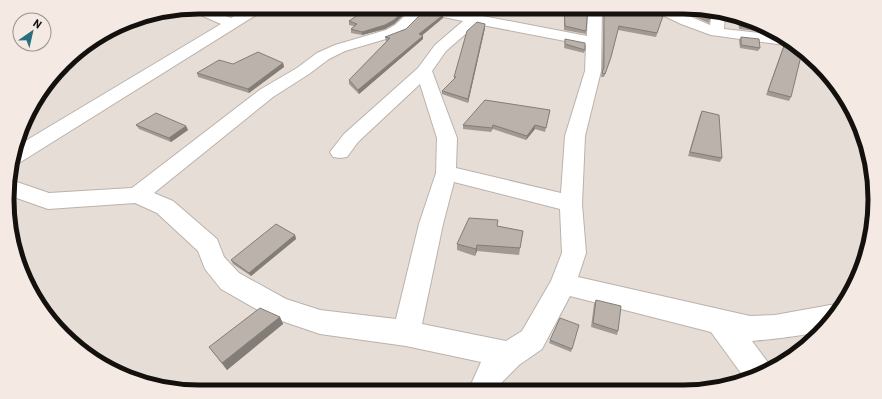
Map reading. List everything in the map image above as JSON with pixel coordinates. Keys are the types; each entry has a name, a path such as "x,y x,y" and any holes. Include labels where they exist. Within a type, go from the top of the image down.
{"street":[{"path":"210,14 231,24"},
{"path":"20,153 247,14"},
{"path":"137,195 267,92 303,71 330,52 391,33 400,28 415,14"},
{"path":"450,14 594,42"},
{"path":"486,385 492,371 509,355 532,340 563,284 574,253 571,204 575,136 593,71 595,14"},
{"path":"672,14 716,32 777,40"},
{"path":"716,32 718,18"},
{"path":"340,152 351,138 424,71 440,48 474,19"},
{"path":"406,333 431,224 446,174 448,138 424,71"},
{"path":"446,174 571,204"},
{"path":"14,189 48,201 137,195 165,207 208,246 214,262 230,281 279,309 320,322 406,333 509,355"},
{"path":"563,284 750,329 775,327 825,318"},
{"path":"720,323 756,370"}],"building":[{"path":"360,14 400,14 385,25 362,32 351,29 357,24 349,21"},
{"path":"421,14 443,15 419,34 423,36 358,90 349,80 390,38 385,37 406,29"},
{"path":"564,14 587,14 586,31 565,26"},
{"path":"604,14 664,14 657,33 619,26 605,74 602,73 604,67"},
{"path":"700,15 710,17 710,19"},
{"path":"477,22 485,24 468,99 442,91 456,77 454,77 467,31"},
{"path":"740,23 749,27 740,26"},
{"path":"741,37 759,39 760,48 741,45"},
{"path":"565,39 585,43 585,50 565,44"},
{"path":"784,46 788,47 801,57 791,97 768,91"},
{"path":"258,52 283,63 248,89 197,73 219,60 233,64"},
{"path":"485,100 550,110 546,128 535,125 527,136 493,125 492,128 463,125"},
{"path":"702,111 719,115 722,158 690,152"},
{"path":"156,113 186,126 169,138 136,125"},
{"path":"469,218 498,220 497,226 523,231 520,248 477,245 476,249 457,244"},
{"path":"276,224 295,235 249,273 231,260"},
{"path":"596,300 621,306 618,331 593,323"},
{"path":"260,308 280,317 222,363 209,347"},
{"path":"560,318 579,325 572,349 550,340"}]}
